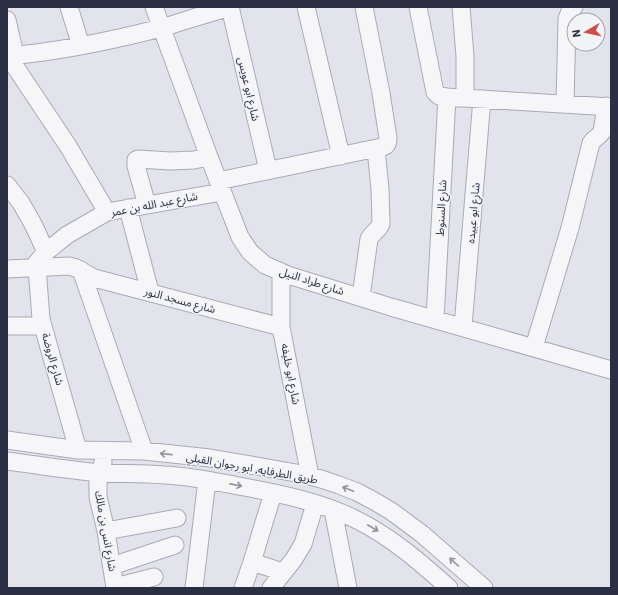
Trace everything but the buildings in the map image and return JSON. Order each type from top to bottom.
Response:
[{"type":"street","points":[[69,7],[81,46]]},
{"type":"street","name":"شارع طراد النيل","points":[[154,7],[240,237],[250,252],[265,265],[288,275],[611,370]]},
{"type":"street","points":[[306,7],[341,156]]},
{"type":"street","points":[[361,297],[369,238],[381,224],[380,189],[376,148],[385,146],[388,142],[381,93],[364,7]]},
{"type":"street","points":[[418,7],[436,92],[439,96],[608,106],[602,132],[591,143],[570,228],[534,347]]},
{"type":"street","points":[[461,7],[465,56],[465,98]]},
{"type":"street","points":[[565,104],[567,19],[569,13],[574,7]]},
{"type":"street","points":[[10,56],[81,46],[123,37],[226,8]]},
{"type":"street","name":"شارع ابو عويس","points":[[226,8],[268,170]]},
{"type":"street","points":[[7,20],[10,56],[68,146],[107,212]]},
{"type":"street","name":"شارع السنوط","points":[[435,319],[447,97]]},
{"type":"street","name":"شارع ابو عبيده","points":[[464,327],[482,99]]},
{"type":"street","name":"شارع عبد الله بن عمر","points":[[35,267],[46,252],[67,235],[107,212],[147,205],[220,186],[268,170],[376,148]]},
{"type":"street","points":[[147,205],[136,166],[136,160],[142,158],[187,160],[209,157]]},
{"type":"street","points":[[7,185],[22,203],[46,252]]},
{"type":"street","points":[[128,208],[150,292]]},
{"type":"street","name":"شارع مسجد النور","points":[[7,269],[69,266],[81,270],[94,278],[281,327]]},
{"type":"street","name":"شارع الروضة","points":[[35,267],[43,326],[78,450]]},
{"type":"street","points":[[81,270],[144,451]]},
{"type":"street","name":"شارع ابو خليفه","points":[[281,272],[281,327],[310,476]]},
{"type":"street","points":[[7,326],[43,326]]},
{"type":"street","name":"طريق الطرفايه, ابو رجوان القبلي","points":[[7,440],[78,450],[144,451],[210,458],[310,476],[357,492],[391,511],[422,534],[484,588]]},
{"type":"street","name":"شارع انس بن مالك","points":[[106,450],[98,484],[98,497],[106,531],[115,587]]},
{"type":"street","name":"طريق الطرفايه, ابو رجوان القبلي","points":[[7,461],[100,473],[164,475],[207,480],[273,493],[315,504],[354,518],[374,529],[394,542],[450,588]]},
{"type":"street","points":[[194,588],[207,480]]},
{"type":"street","points":[[243,588],[273,493]]},
{"type":"street","points":[[271,588],[294,559],[303,544],[315,504]]},
{"type":"street","points":[[333,510],[348,588]]},
{"type":"street","points":[[106,531],[177,518]]},
{"type":"street","points":[[112,566],[175,546]]},
{"type":"street","points":[[252,562],[283,572]]},
{"type":"street","points":[[115,587],[154,577]]}]
